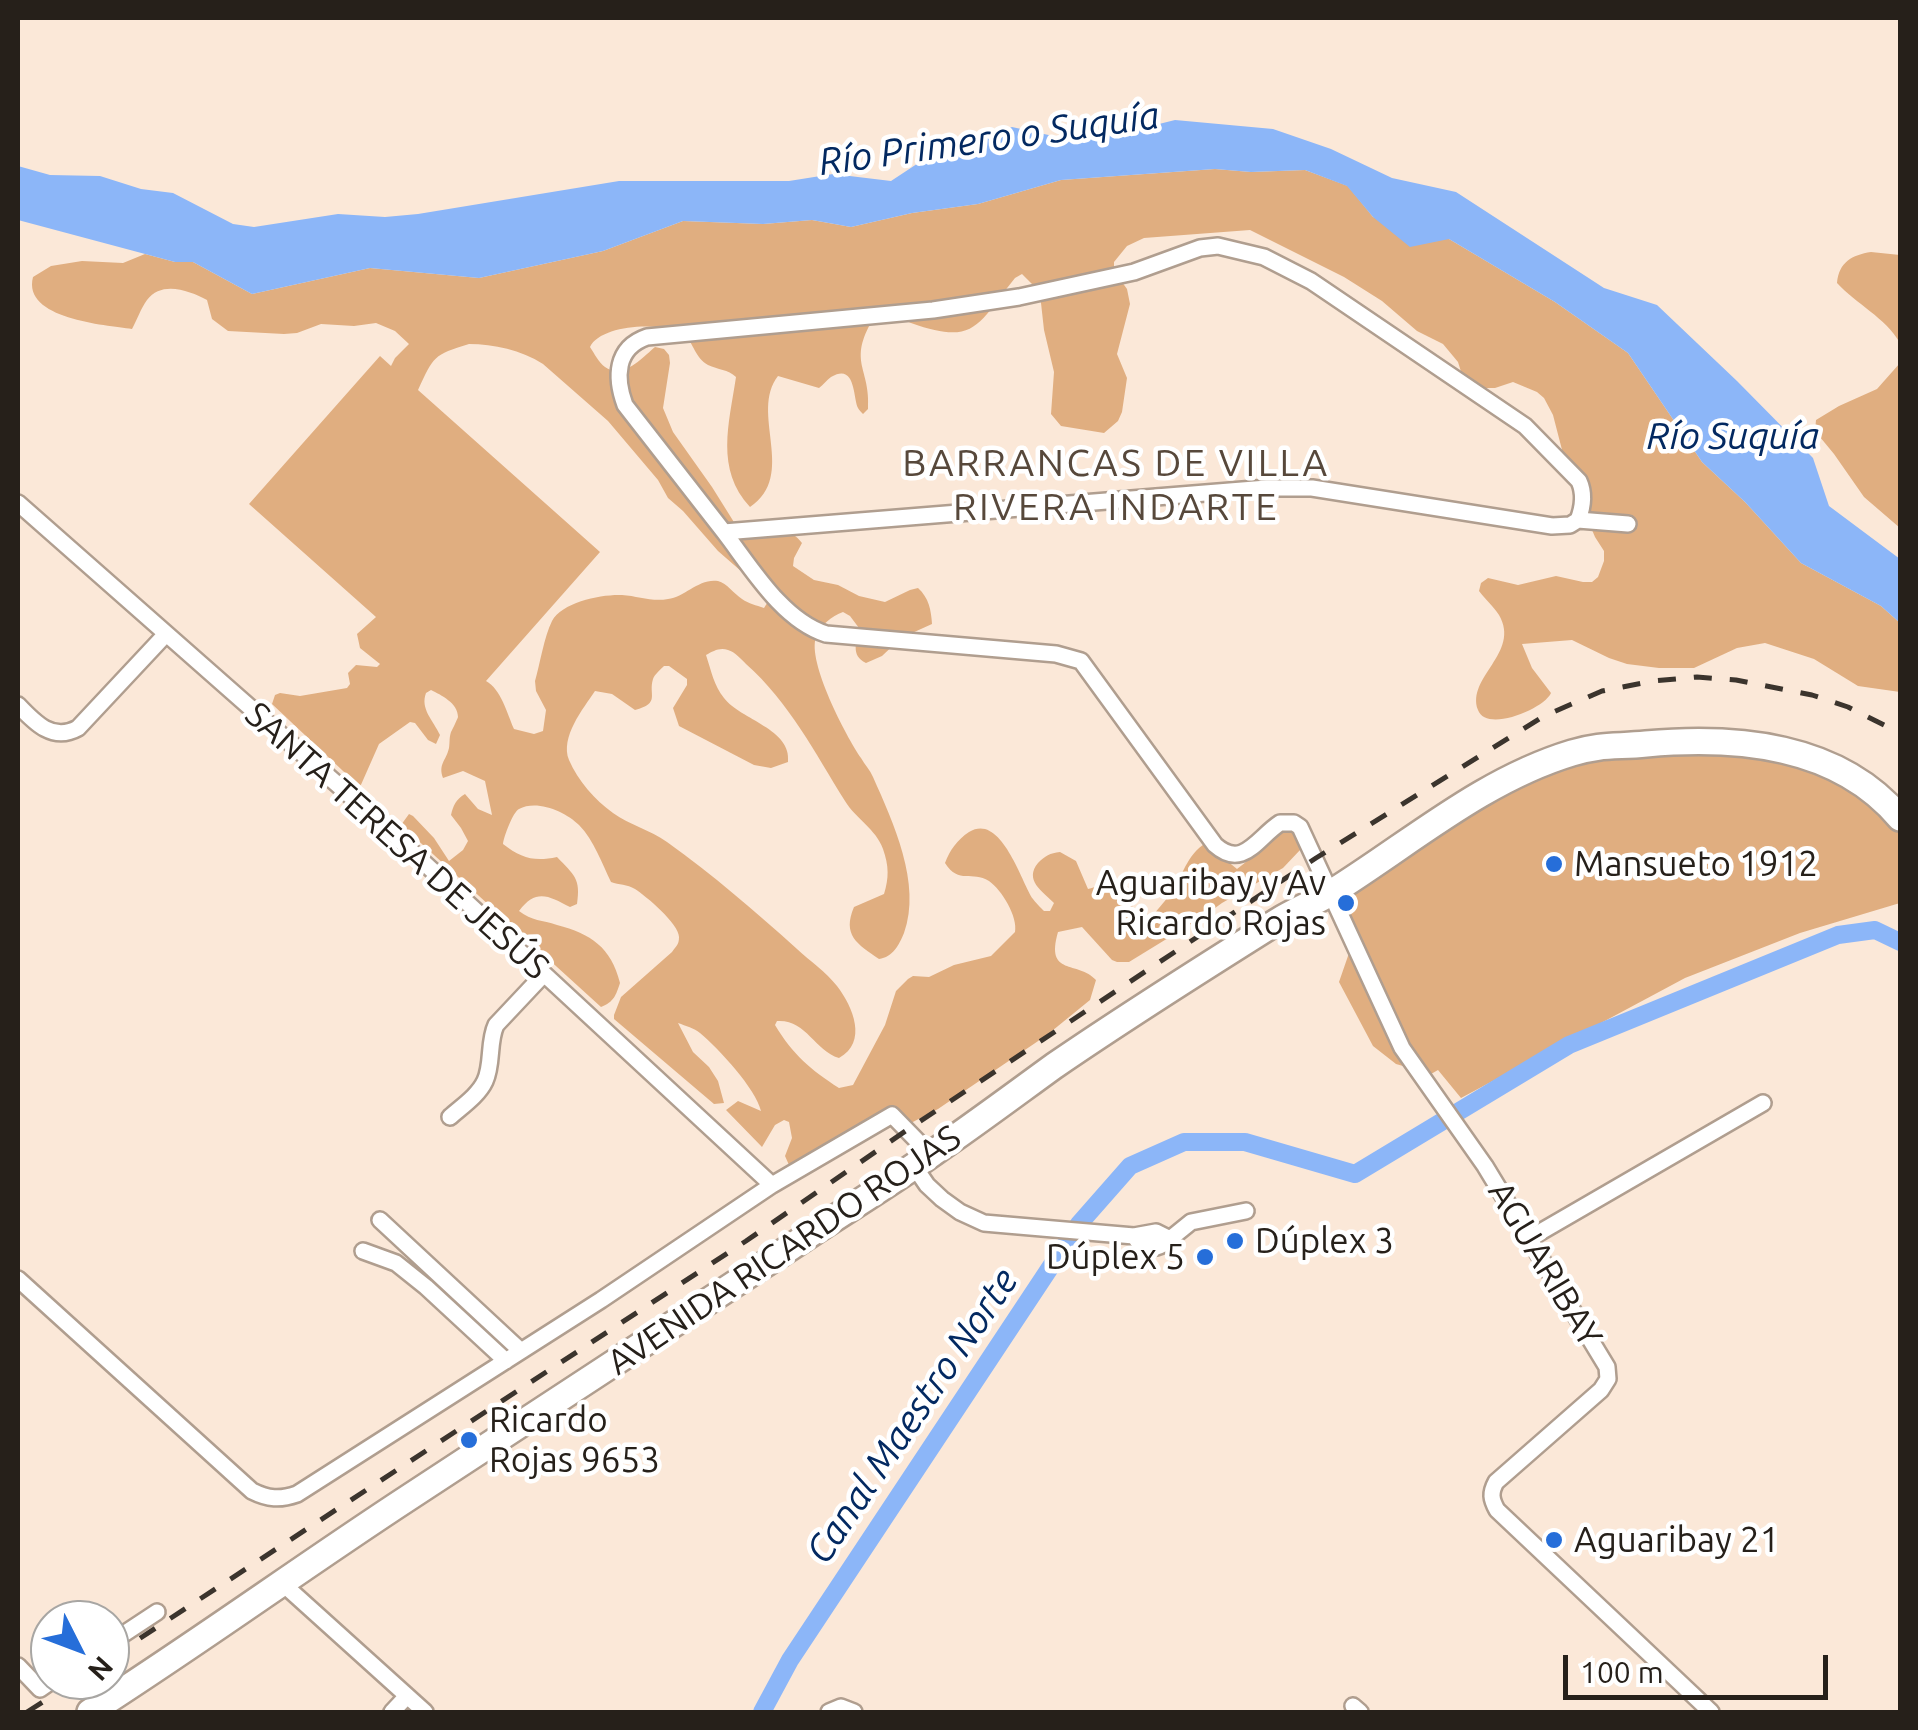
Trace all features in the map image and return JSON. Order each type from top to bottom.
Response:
[{"type":"main road","name":"AVENIDA RICARDO ROJAS","points":[[90,1712],[922,1161],[1073,1054],[1284,917],[1330,894],[1484,791],[1533,767],[1599,745],[1707,741],[1766,747],[1822,761],[1865,784],[1900,818]]},
{"type":"street","points":[[1218,246],[1264,257],[1312,281],[1525,426],[1579,481],[1583,491],[1581,512],[1570,526],[1312,488],[724,532],[625,405],[619,388],[620,363],[636,341],[933,310],[1019,297],[1134,272],[1200,248],[1218,246]]},
{"type":"street","name":"SANTA TERESA DE JESÚS","points":[[18,503],[380,822],[772,1185]]},
{"type":"street","points":[[1578,520],[1628,524]]},
{"type":"street","name":"AGUARIBAY","points":[[724,532],[784,607],[810,629],[826,634],[1056,654],[1081,661],[1215,845],[1228,855],[1241,854],[1280,822],[1294,823],[1305,834],[1402,1048],[1485,1166],[1607,1367],[1608,1379],[1601,1390],[1496,1482],[1492,1500],[1497,1510],[1711,1712]]},
{"type":"street","points":[[18,705],[48,731],[69,733],[166,634]]},
{"type":"street","points":[[450,1117],[486,1080],[496,1024],[544,974]]},
{"type":"street","points":[[1530,1238],[1763,1103]]},
{"type":"street","points":[[18,1279],[252,1491],[278,1499],[297,1494],[772,1185],[892,1115],[922,1161],[927,1185],[960,1212],[984,1224],[1134,1236],[1141,1246],[1151,1248],[1162,1246],[1191,1222],[1246,1210]]},
{"type":"street","points":[[380,1220],[521,1351]]},
{"type":"street","points":[[363,1251],[396,1264],[411,1275],[506,1361]]},
{"type":"street","points":[[282,1582],[424,1712]]},
{"type":"street","points":[[130,1630],[157,1612]]},
{"type":"street","points":[[392,1712],[407,1696]]},
{"type":"street","points":[[829,1712],[840,1707],[853,1711]]},
{"type":"shaded area","points":[[1215,169],[1305,170],[1348,186],[1373,217],[1449,239],[1555,302],[1628,353],[1702,462],[1801,563],[1881,606],[1900,623],[1900,692],[1858,686],[1814,659],[1765,643],[1737,648],[1694,668],[1659,668],[1627,664],[1572,640],[1522,644],[1532,668],[1551,693],[1538,706],[1515,716],[1483,717],[1476,698],[1499,653],[1504,629],[1499,615],[1479,591],[1481,583],[1488,578],[1518,585],[1556,576],[1592,582],[1604,561],[1604,551],[1568,473],[1553,415],[1537,392],[1513,382],[1477,388],[1463,378],[1458,362],[1443,344],[1417,331],[1382,301],[1344,277],[1250,230],[1144,238],[1127,246],[1114,262],[1114,271],[1127,289],[1130,304],[1117,354],[1127,378],[1122,412],[1104,433],[1061,426],[1051,414],[1054,372],[1041,303],[1035,287],[1022,274],[983,319],[962,331],[933,330],[892,316],[873,319],[862,346],[868,395],[868,409],[863,414],[845,374],[831,377],[819,388],[778,376],[770,391],[768,408],[771,478],[764,494],[750,507],[739,492],[728,462],[728,429],[736,377],[704,362],[687,338],[675,331],[634,327],[607,333],[590,347],[601,363],[612,370],[632,366],[655,347],[669,355],[663,408],[673,432],[737,527],[768,538],[782,533],[794,535],[802,543],[793,566],[814,580],[885,602],[918,588],[929,604],[932,624],[901,638],[882,656],[866,663],[856,652],[859,628],[843,612],[826,622],[816,637],[822,680],[854,748],[872,774],[903,854],[909,914],[895,950],[884,958],[879,959],[858,943],[850,925],[854,907],[884,894],[887,866],[880,842],[850,807],[775,695],[733,652],[719,649],[706,655],[718,688],[732,706],[782,741],[788,762],[771,768],[754,765],[679,726],[673,708],[687,679],[669,666],[654,677],[651,701],[635,710],[612,694],[595,691],[574,724],[568,742],[573,768],[600,802],[701,867],[837,986],[855,1024],[853,1043],[839,1058],[795,1025],[777,1021],[775,1025],[796,1053],[820,1075],[839,1088],[853,1085],[885,1025],[896,991],[908,979],[929,977],[954,965],[991,956],[1015,932],[1012,912],[994,885],[983,878],[955,874],[945,863],[954,846],[969,832],[980,828],[991,831],[1000,840],[1033,899],[1044,911],[1050,911],[1054,903],[1036,885],[1034,869],[1045,857],[1060,852],[1076,861],[1088,889],[1110,884],[1129,888],[1133,894],[1131,927],[1140,930],[1172,892],[1191,857],[1203,845],[1210,841],[1237,869],[1284,831],[1292,827],[1299,834],[1301,849],[1283,868],[1129,962],[1112,960],[1082,927],[1058,932],[1055,946],[1060,962],[1096,980],[1090,1000],[1047,1035],[938,1109],[907,1125],[888,1112],[789,1165],[785,1156],[792,1138],[789,1122],[784,1120],[775,1125],[762,1147],[726,1110],[738,1101],[761,1111],[758,1102],[736,1070],[700,1033],[678,1023],[693,1052],[718,1081],[724,1103],[714,1104],[614,1019],[621,997],[678,944],[678,931],[632,887],[611,882],[579,825],[551,808],[526,806],[514,815],[503,844],[528,858],[557,857],[575,877],[577,904],[570,907],[543,896],[531,899],[519,911],[580,933],[605,951],[620,983],[614,998],[601,1007],[401,825],[409,814],[413,816],[449,861],[468,841],[451,815],[459,798],[465,794],[478,809],[492,815],[485,781],[463,771],[443,778],[442,766],[458,717],[448,700],[431,690],[426,693],[426,709],[440,735],[436,744],[410,722],[379,744],[360,787],[272,704],[280,693],[300,696],[347,688],[348,673],[356,665],[377,667],[380,664],[360,648],[357,634],[376,617],[249,504],[380,356],[391,366],[409,344],[395,331],[376,323],[321,324],[284,334],[228,331],[212,319],[207,300],[176,289],[153,294],[132,329],[86,322],[52,311],[33,291],[33,277],[51,266],[82,261],[123,263],[145,254],[193,262],[252,294],[370,268],[479,278],[603,251],[683,221],[763,224],[812,220],[851,227],[978,204],[1061,180]],"holes":[[[469,344],[498,347],[535,359],[608,421],[658,480],[668,498],[718,551],[765,592],[769,600],[764,608],[742,599],[721,582],[711,581],[668,599],[614,595],[583,600],[564,609],[549,627],[535,681],[546,710],[543,731],[534,734],[514,729],[500,695],[486,681],[600,552],[418,390],[436,358]]]},
{"type":"shaded area","points":[[1871,252],[1900,255],[1900,343],[1837,283],[1840,270],[1848,261]]},
{"type":"shaded area","points":[[1900,363],[1900,528],[1864,497],[1815,431],[1816,420],[1877,389]]},
{"type":"shaded area","points":[[1757,751],[1824,772],[1876,804],[1900,829],[1900,903],[1800,933],[1685,978],[1461,1098],[1438,1070],[1431,1074],[1396,1064],[1373,1046],[1339,982],[1357,930],[1341,895],[1484,802],[1598,755]]},
{"type":"water","name":"Río Suquía","points":[[1175,120],[1273,129],[1331,149],[1392,178],[1456,192],[1604,288],[1657,305],[1813,458],[1829,506],[1900,559],[1900,623],[1881,606],[1801,563],[1702,462],[1628,353],[1555,302],[1449,239],[1410,247],[1373,217],[1347,186],[1305,170],[1215,169],[1061,180],[978,204],[851,227],[812,220],[763,224],[683,221],[603,251],[479,278],[370,268],[252,294],[193,262],[175,262],[18,220],[18,166],[50,175],[100,176],[141,189],[173,193],[233,224],[254,227],[338,214],[418,214],[619,181],[789,181],[833,174],[891,181],[932,154],[1012,127],[1076,141]]},
{"type":"waterway","name":"Canal Maestro Norte","points":[[762,1712],[790,1660],[1079,1224],[1130,1166],[1184,1142],[1245,1142],[1355,1174],[1569,1045],[1838,935],[1875,930],[1900,942]]},
{"type":"railway","points":[[130,1645],[746,1241],[1316,858],[1544,716],[1602,691],[1697,677],[1736,680],[1812,695],[1848,707],[1900,733]]},
{"type":"railway","points":[[27,1712],[46,1700]]},
{"type":"place","name":"Mansueto 1912","points":[[1554,864]]},
{"type":"place","name":"Aguaribay y Av Ricardo Rojas","points":[[1346,903]]},
{"type":"place","name":"Dúplex 3","points":[[1235,1241]]},
{"type":"place","name":"Dúplex 5","points":[[1205,1257]]},
{"type":"place","name":"Ricardo Rojas 9653","points":[[469,1440]]},
{"type":"place","name":"Aguaribay 21","points":[[1554,1540]]},
{"type":"district","name":"BARRANCAS DE VILLA RIVERA INDARTE","points":[[1116,485]]},
{"type":"water label","name":"Río Primero o Suquía","points":[[989,139]]}]
